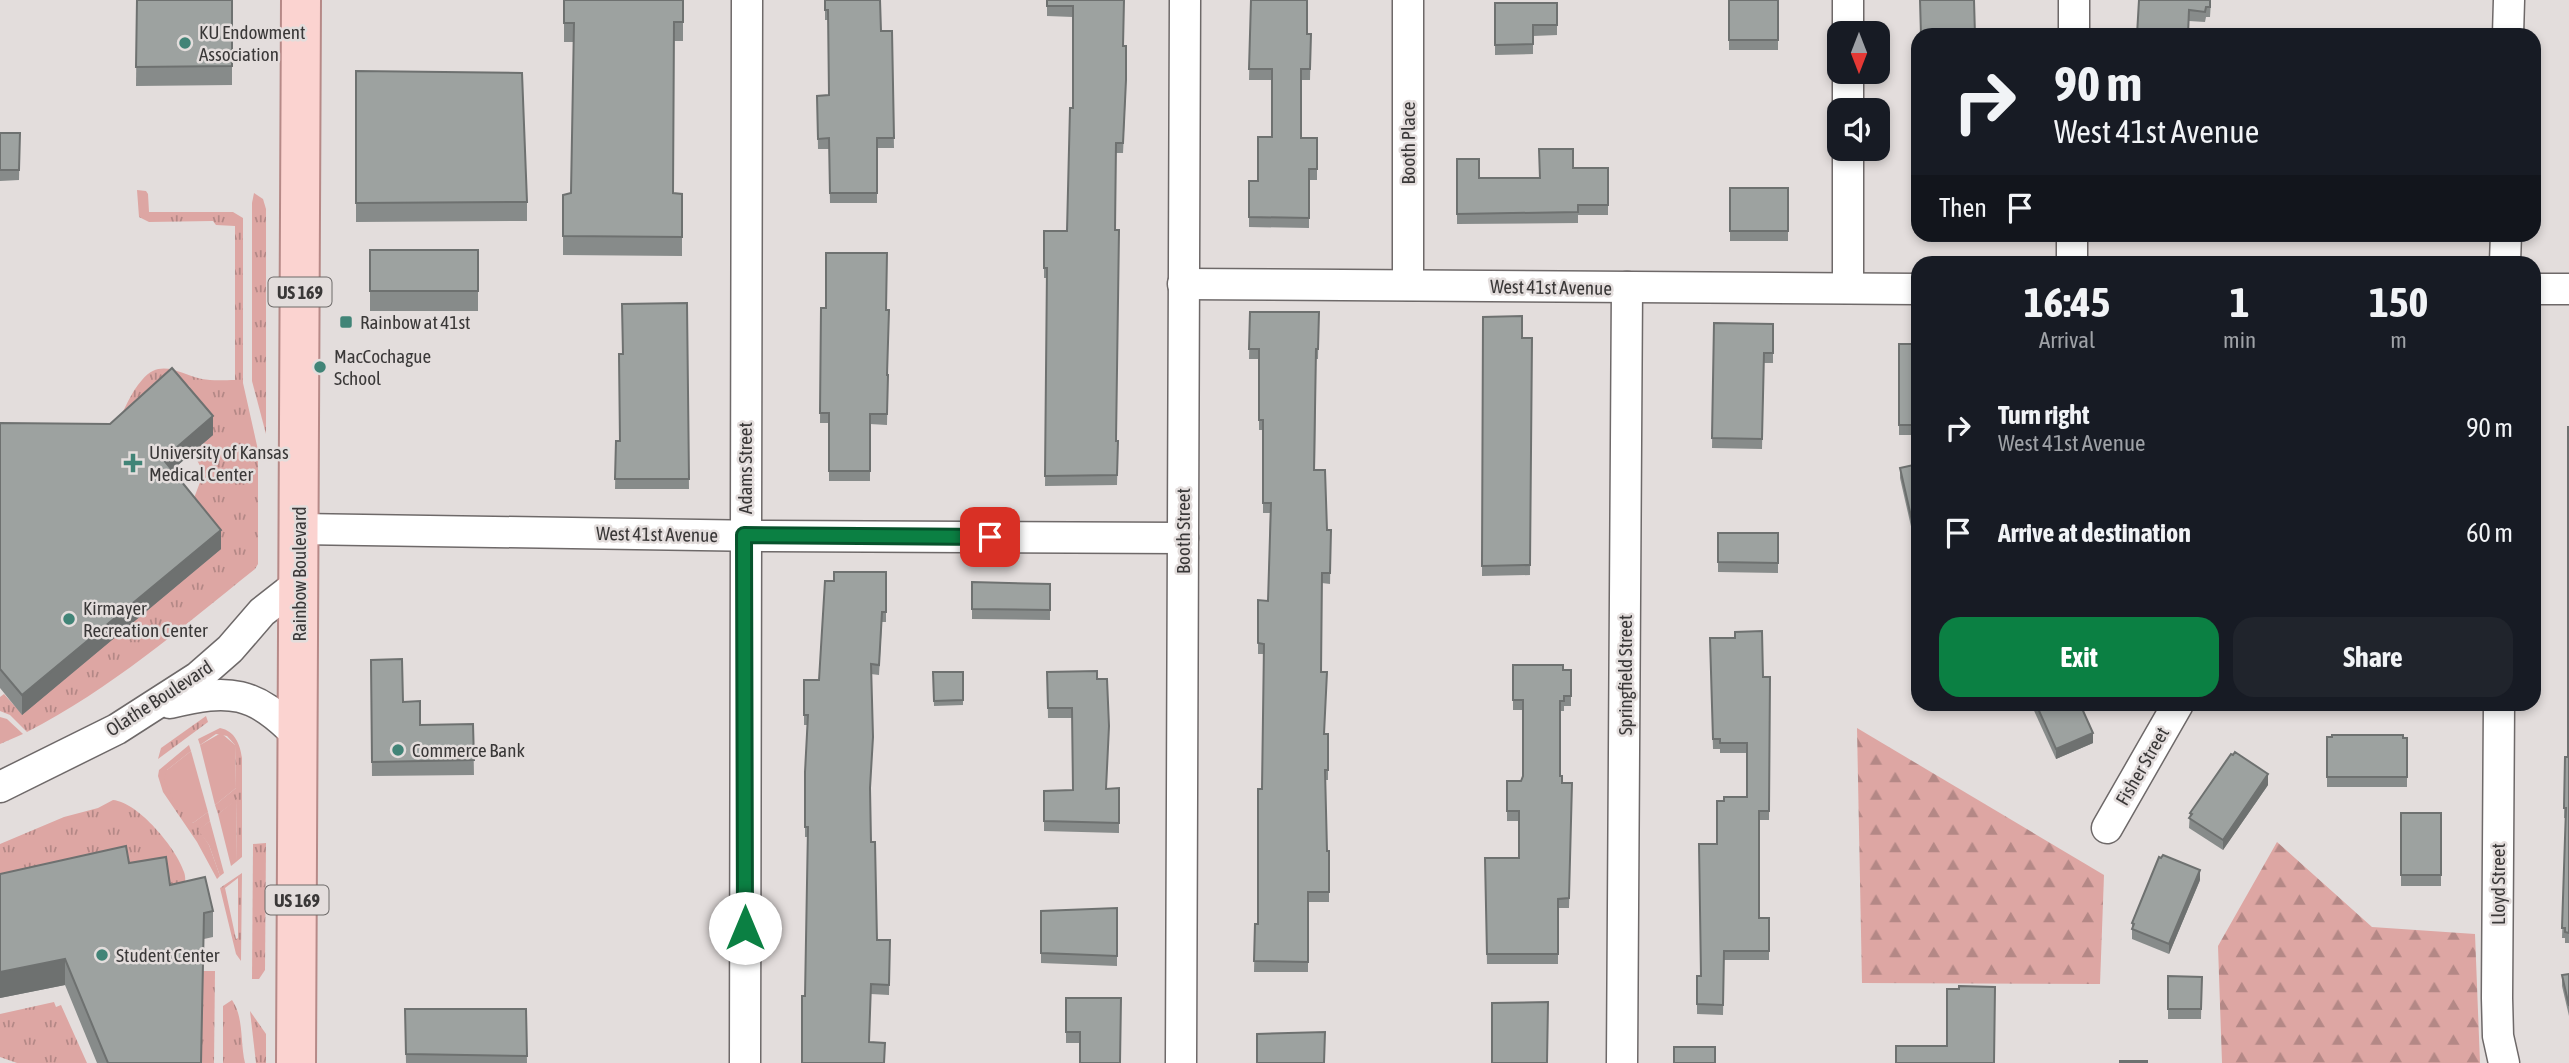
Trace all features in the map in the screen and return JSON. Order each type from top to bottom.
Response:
[{"type":"main road","name":"Rainbow Boulevard","points":[[296,1063],[301,0]]},
{"type":"street","name":"Adams Street","points":[[745,1063],[747,0]]},
{"type":"street","name":"Booth Street","points":[[1181,1063],[1185,0]]},
{"type":"street","name":"Booth Place","points":[[1408,0],[1408,285]]},
{"type":"street","points":[[1848,0],[1848,21]]},
{"type":"street","points":[[2074,0],[2074,28]]},
{"type":"street","points":[[2508,28],[2509,0]]},
{"type":"street","points":[[1848,161],[1848,287]]},
{"type":"street","name":"West 41st Avenue","points":[[1183,284],[1911,289]]},
{"type":"street","name":"Springfield Street","points":[[1622,1063],[1627,287]]},
{"type":"street","points":[[2541,289],[2569,289]]},
{"type":"street","name":"West 41st Avenue","points":[[299,529],[1183,538]]},
{"type":"street","name":"Olathe Boulevard","points":[[0,787],[117,729],[198,677],[230,649],[262,612],[299,583]]},
{"type":"street","points":[[153,707],[200,696],[228,693],[250,699],[278,716],[298,736]]},
{"type":"street","name":"Fisher Street","points":[[2107,828],[2174,711]]},
{"type":"street","name":"Lloyd Street","points":[[2499,711],[2497,998],[2498,1036],[2504,1063]]},
{"type":"green space","points":[[137,190],[146,191],[148,194],[149,212],[233,212],[243,218],[243,383],[258,450],[258,564],[117,677],[27,732],[10,715],[0,711],[0,697],[4,694],[22,714],[194,498],[202,477],[201,468],[193,452],[190,387],[177,376],[159,379],[152,391],[117,423],[131,395],[149,373],[156,370],[171,369],[206,380],[235,380],[235,226],[216,225],[213,221],[149,222],[139,217]]},
{"type":"green space","points":[[254,193],[263,199],[266,209],[266,434],[252,381]]},
{"type":"green space","points":[[206,716],[208,722],[158,759],[161,748]]},
{"type":"green space","points":[[0,717],[7,719],[23,734],[0,744]]},
{"type":"green space","points":[[220,728],[236,739],[242,758],[242,857],[236,862],[237,800],[218,814],[215,805],[236,788],[235,745],[227,736],[216,734],[200,745],[198,739]]},
{"type":"green space","points":[[1857,728],[2104,875],[2100,984],[1862,983]]},
{"type":"green space","points":[[221,733],[235,745],[236,788],[215,805],[200,745]]},
{"type":"green space","points":[[189,745],[191,751],[167,770],[193,823],[208,812],[210,821],[199,830],[209,845],[220,876],[217,879],[197,842],[163,792],[158,776],[159,770]]},
{"type":"green space","points":[[191,751],[208,812],[193,823],[173,799],[164,778],[167,770]]},
{"type":"green space","points":[[237,799],[236,862],[231,866],[218,814]]},
{"type":"green space","points":[[113,800],[134,809],[165,840],[180,862],[185,888],[0,884],[0,844]]},
{"type":"green space","points":[[210,821],[224,873],[220,876],[209,845],[198,830]]},
{"type":"green space","points":[[2277,842],[2372,927],[2475,934],[2480,1063],[2222,1063],[2218,946]]},
{"type":"green space","points":[[266,843],[265,970],[259,979],[252,979],[253,844]]},
{"type":"green space","points":[[242,873],[241,961],[236,954],[220,888]],"holes":[[[238,878],[236,939],[225,888]]]},
{"type":"green space","points":[[203,971],[215,971],[214,1063],[201,1063]]},
{"type":"green space","points":[[232,1000],[240,1022],[245,1063],[223,1063],[223,1006]]},
{"type":"green space","points":[[54,1002],[56,1007],[61,1005],[87,1063],[17,1063],[0,1057],[0,1014]]},
{"type":"green space","points":[[250,1011],[266,1034],[266,1063],[256,1063]]},
{"type":"building","name":"KU Endowment Association","points":[[137,0],[232,0],[232,66],[136,67]]},
{"type":"building","points":[[564,0],[683,0],[683,22],[674,22],[673,193],[682,194],[682,237],[563,236],[563,195],[571,193],[574,23],[564,23]]},
{"type":"building","points":[[825,0],[880,0],[881,31],[892,31],[894,138],[877,138],[877,193],[830,193],[829,138],[818,139],[817,96],[829,95],[828,10],[825,10]]},
{"type":"building","points":[[1047,0],[1124,0],[1123,46],[1126,46],[1126,80],[1123,143],[1116,143],[1115,230],[1119,230],[1117,475],[1045,476],[1047,268],[1044,268],[1044,231],[1067,231],[1070,108],[1073,108],[1073,6],[1047,6]]},
{"type":"building","points":[[1251,0],[1307,0],[1307,34],[1311,34],[1310,69],[1301,69],[1301,138],[1317,138],[1317,169],[1309,169],[1309,218],[1249,217],[1249,181],[1258,181],[1258,137],[1272,137],[1272,69],[1249,69]]},
{"type":"building","points":[[1729,0],[1778,0],[1778,40],[1729,40]]},
{"type":"building","points":[[1920,0],[1974,0],[1975,28],[1921,28]]},
{"type":"building","points":[[2139,0],[2210,0],[2210,7],[2206,7],[2205,12],[2189,10],[2188,28],[2137,28]]},
{"type":"building","points":[[1495,3],[1557,3],[1557,25],[1533,25],[1533,44],[1495,45]]},
{"type":"building","points":[[356,71],[522,73],[527,202],[356,203]]},
{"type":"building","points":[[0,133],[20,133],[19,170],[0,170]]},
{"type":"building","points":[[1539,149],[1573,149],[1573,168],[1608,168],[1608,205],[1578,205],[1578,212],[1457,214],[1457,159],[1479,159],[1479,178],[1540,178]]},
{"type":"building","points":[[1730,188],[1788,188],[1788,231],[1730,231]]},
{"type":"building","points":[[370,250],[478,250],[478,291],[370,291]]},
{"type":"building","points":[[826,253],[887,253],[887,414],[870,414],[870,471],[829,471],[829,413],[820,413],[821,308],[826,308]]},
{"type":"building","points":[[687,303],[689,479],[615,479],[616,441],[620,441],[619,354],[623,354],[622,304]]},
{"type":"building","points":[[1250,312],[1319,312],[1314,470],[1325,470],[1327,530],[1331,530],[1330,573],[1322,573],[1321,672],[1327,672],[1324,734],[1328,734],[1328,770],[1325,770],[1329,892],[1308,892],[1308,962],[1254,961],[1255,924],[1258,924],[1258,789],[1262,789],[1264,644],[1258,643],[1258,600],[1268,601],[1271,503],[1263,503],[1263,420],[1259,420],[1259,349],[1249,349]]},
{"type":"building","points":[[1522,316],[1522,338],[1532,338],[1530,565],[1482,566],[1483,317]]},
{"type":"building","points":[[1714,323],[1773,324],[1773,353],[1764,353],[1762,439],[1712,438]]},
{"type":"building","points":[[1899,344],[1911,344],[1911,425],[1899,425]]},
{"type":"building","name":"Kirmayer Recreation Center","points":[[172,368],[213,416],[163,459],[221,530],[22,695],[0,669],[0,423],[110,424]]},
{"type":"building","points":[[2568,427],[2569,933],[2562,928],[2565,757],[2568,757]]},
{"type":"building","points":[[1911,466],[1911,516],[1900,468]]},
{"type":"building","points":[[1718,533],[1778,533],[1778,563],[1718,562]]},
{"type":"building","points":[[834,572],[886,572],[886,612],[882,612],[879,665],[871,664],[873,737],[870,788],[871,842],[875,842],[877,940],[890,940],[889,985],[871,984],[869,1042],[885,1043],[884,1063],[802,1063],[808,827],[805,827],[805,772],[808,715],[804,715],[804,680],[819,680],[825,581],[834,581]]},
{"type":"building","points":[[972,582],[1050,584],[1050,610],[972,609]]},
{"type":"building","points":[[1762,631],[1763,677],[1770,677],[1769,811],[1759,811],[1759,918],[1769,918],[1769,951],[1724,951],[1723,1005],[1697,1004],[1697,976],[1701,976],[1699,844],[1717,844],[1717,801],[1724,801],[1724,797],[1747,797],[1747,743],[1720,743],[1720,739],[1713,739],[1710,638],[1735,638],[1735,632]]},
{"type":"building","points":[[402,659],[403,702],[420,701],[420,725],[473,724],[474,760],[372,762],[371,660]]},
{"type":"building","points":[[1513,665],[1563,665],[1563,670],[1571,670],[1571,696],[1564,696],[1564,701],[1560,701],[1560,776],[1562,783],[1572,783],[1569,898],[1558,899],[1558,954],[1487,954],[1485,858],[1519,858],[1519,811],[1507,811],[1507,781],[1521,781],[1523,776],[1523,700],[1513,700]]},
{"type":"building","points":[[1097,671],[1097,679],[1107,679],[1109,726],[1106,789],[1119,788],[1119,823],[1044,821],[1044,791],[1073,790],[1072,708],[1048,708],[1047,672]]},
{"type":"building","points":[[933,672],[963,672],[963,700],[934,701]]},
{"type":"building","points":[[2039,711],[2083,711],[2093,733],[2056,749]]},
{"type":"building","points":[[2403,735],[2403,738],[2407,738],[2407,777],[2327,777],[2327,737]]},
{"type":"building","points":[[2235,752],[2268,774],[2223,840],[2189,818],[2231,754]]},
{"type":"building","points":[[2401,813],[2441,813],[2441,875],[2401,875]]},
{"type":"building","name":"Student Center","points":[[126,846],[129,863],[166,857],[170,885],[205,877],[213,911],[204,913],[201,1063],[108,1063],[65,959],[0,972],[0,874]]},
{"type":"building","points":[[2163,855],[2200,870],[2169,944],[2132,929],[2132,923],[2159,857]]},
{"type":"building","points":[[1117,908],[1117,956],[1041,953],[1041,911]]},
{"type":"building","points":[[2569,974],[2569,1006],[2562,975]]},
{"type":"building","points":[[2168,976],[2202,977],[2201,1009],[2168,1009]]},
{"type":"building","points":[[1959,986],[1995,987],[1994,1063],[1896,1063],[1896,1046],[1947,1046],[1947,989],[1959,989]]},
{"type":"building","points":[[1066,998],[1121,998],[1120,1063],[1080,1063],[1080,1032],[1066,1032]]},
{"type":"building","points":[[1548,1002],[1547,1063],[1492,1063],[1492,1003]]},
{"type":"building","points":[[405,1009],[526,1009],[527,1056],[406,1054]]},
{"type":"building","points":[[1325,1032],[1324,1063],[1257,1063],[1257,1034]]},
{"type":"building","points":[[1674,1047],[1715,1047],[1715,1063],[1674,1063]]},
{"type":"building","points":[[2147,1061],[2147,1063],[2120,1063]]},
{"type":"place","name":"KU Endowment Association","points":[[185,43]]},
{"type":"place","name":"Rainbow at 41st","points":[[346,322]]},
{"type":"place","name":"MacCochague School","points":[[320,367]]},
{"type":"place","name":"University of Kansas Medical Center","points":[[133,463]]},
{"type":"place","name":"Kirmayer Recreation Center","points":[[69,619]]},
{"type":"place","name":"Commerce Bank","points":[[398,750]]},
{"type":"place","name":"Student Center","points":[[102,955]]},
{"type":"route","points":[[745,928],[744,535],[990,537]]}]
